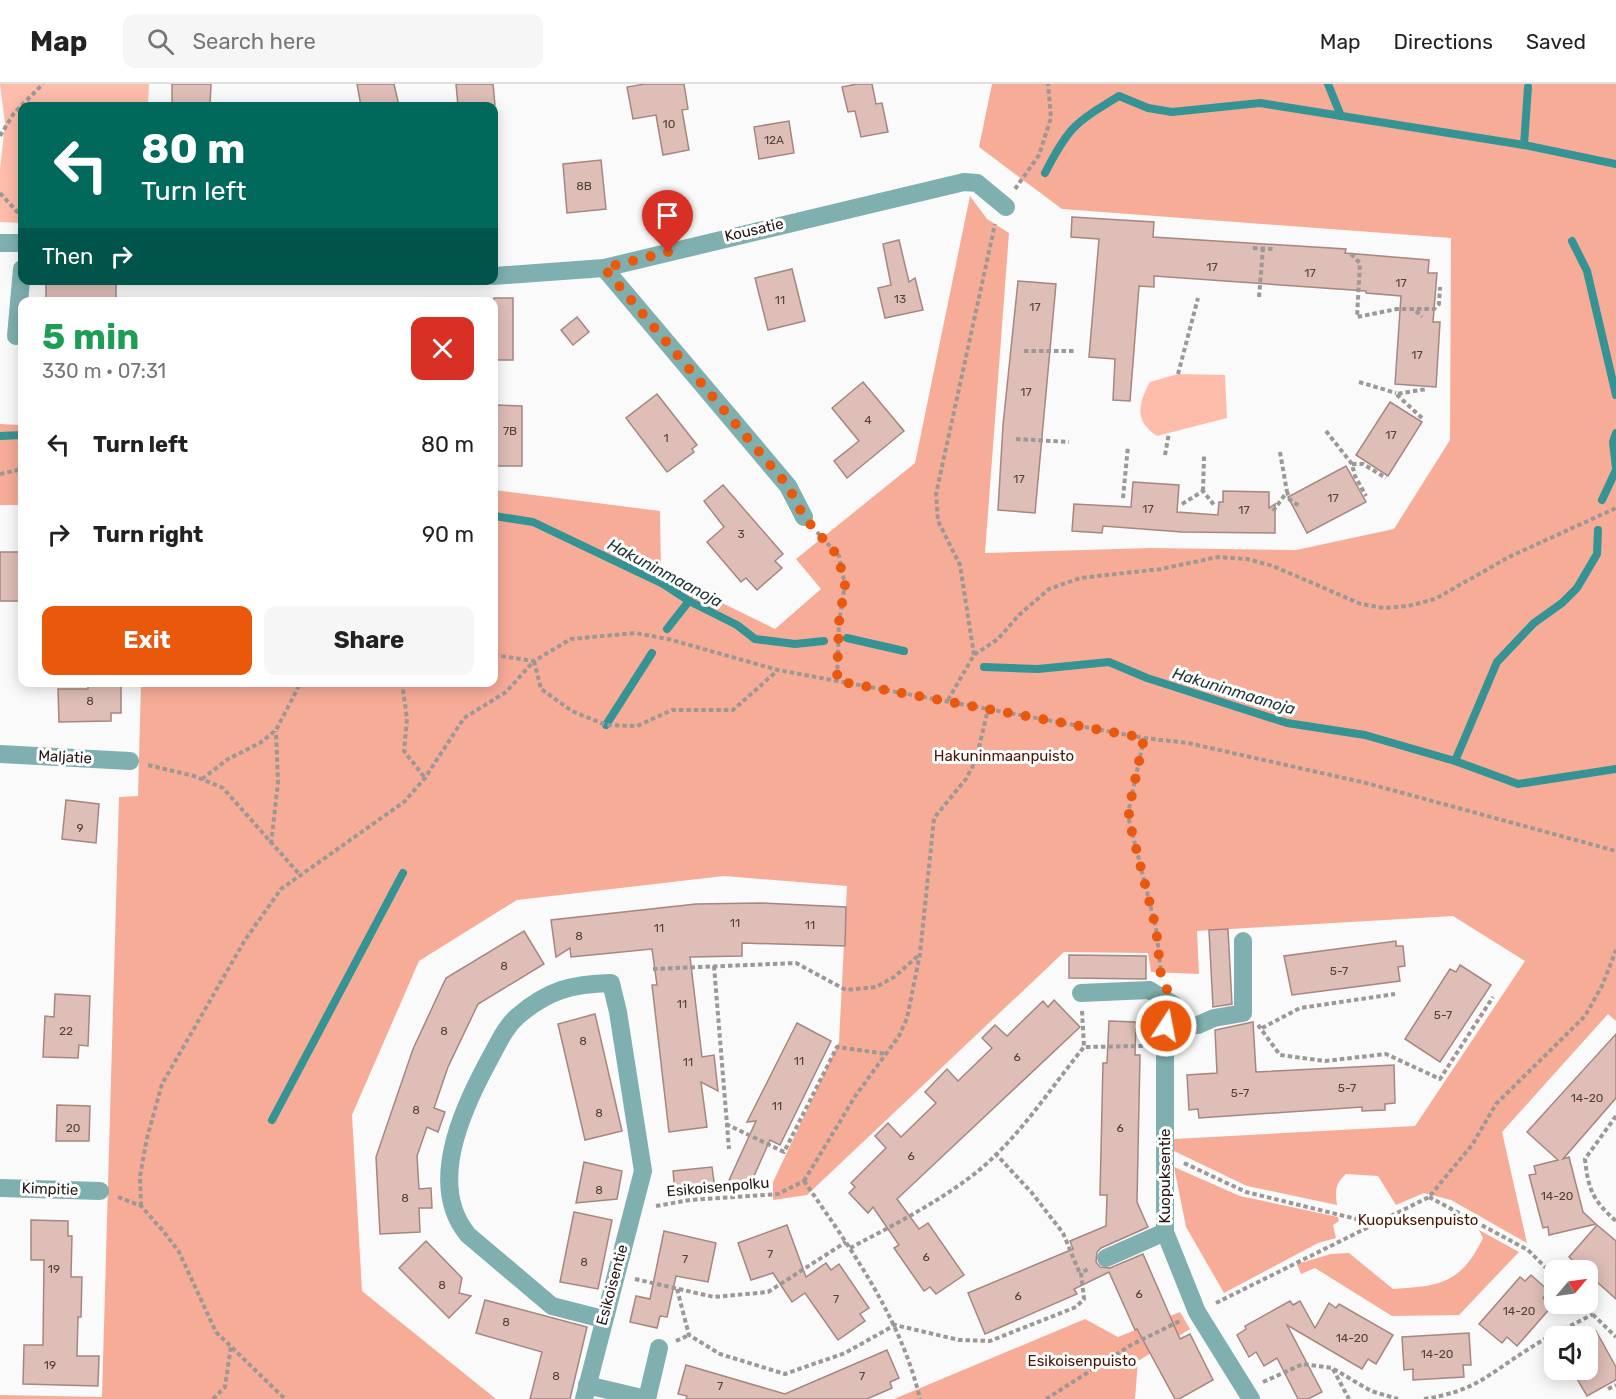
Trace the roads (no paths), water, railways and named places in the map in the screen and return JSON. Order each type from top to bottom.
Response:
[{"type":"street","name":"Kousatie","points":[[498,276],[604,268],[964,182],[978,183],[1006,207]]},
{"type":"street","points":[[0,243],[18,243]]},
{"type":"street","points":[[604,268],[788,486],[804,517]]},
{"type":"street","points":[[16,336],[18,314]]},
{"type":"street","name":"Maljatie","points":[[0,754],[130,761]]},
{"type":"street","points":[[1166,1026],[1198,1025],[1214,1018],[1243,1013],[1244,941]]},
{"type":"street","name":"Esikoisentie","points":[[585,1392],[643,1171],[618,1012],[611,983],[579,984],[561,988],[518,1016],[506,1030],[470,1096],[456,1139],[451,1165],[450,1194],[460,1225],[468,1234],[552,1306],[603,1319]]},
{"type":"street","name":"Kuopuksentie","points":[[1081,993],[1149,990],[1174,1005],[1166,1026],[1165,1046],[1165,1232],[1197,1312],[1252,1393]]},
{"type":"street","name":"Kimpitie","points":[[0,1188],[100,1191]]},
{"type":"street","points":[[1106,1258],[1165,1232]]},
{"type":"street","points":[[585,1392],[647,1399],[659,1348]]},
{"type":"waterway","points":[[1328,84],[1341,116]]},
{"type":"waterway","points":[[1524,145],[1528,87]]},
{"type":"waterway","points":[[1045,173],[1060,145],[1074,127],[1119,96],[1148,108],[1172,112],[1260,103],[1524,145],[1616,164]]},
{"type":"waterway","points":[[1572,241],[1587,271],[1616,395]]},
{"type":"waterway","points":[[1616,433],[1613,442],[1616,468]]},
{"type":"waterway","name":"Hakuninmaanoja","points":[[0,436],[18,435]]},
{"type":"waterway","points":[[1602,500],[1616,470]]},
{"type":"waterway","name":"Hakuninmaanoja","points":[[498,517],[533,522],[663,584],[689,601],[737,625],[755,639],[795,644],[824,641]]},
{"type":"waterway","points":[[1455,761],[1497,662],[1534,623],[1562,603],[1577,588],[1597,554],[1598,530]]},
{"type":"waterway","points":[[667,629],[689,601]]},
{"type":"waterway","name":"Hakuninmaanoja","points":[[847,638],[904,651]]},
{"type":"waterway","points":[[606,725],[652,653]]},
{"type":"waterway","name":"Hakuninmaanoja","points":[[984,667],[1038,669],[1109,662],[1147,678],[1287,723],[1365,735],[1455,761],[1518,784],[1616,769]]},
{"type":"waterway","points":[[272,1120],[403,873]]},
{"type":"park label","name":"Hakuninmaanpuisto","points":[[1004,756]]},
{"type":"park label","name":"Kuopuksenpuisto","points":[[1418,1220]]},
{"type":"park label","name":"Esikoisenpuisto","points":[[1082,1361]]}]
